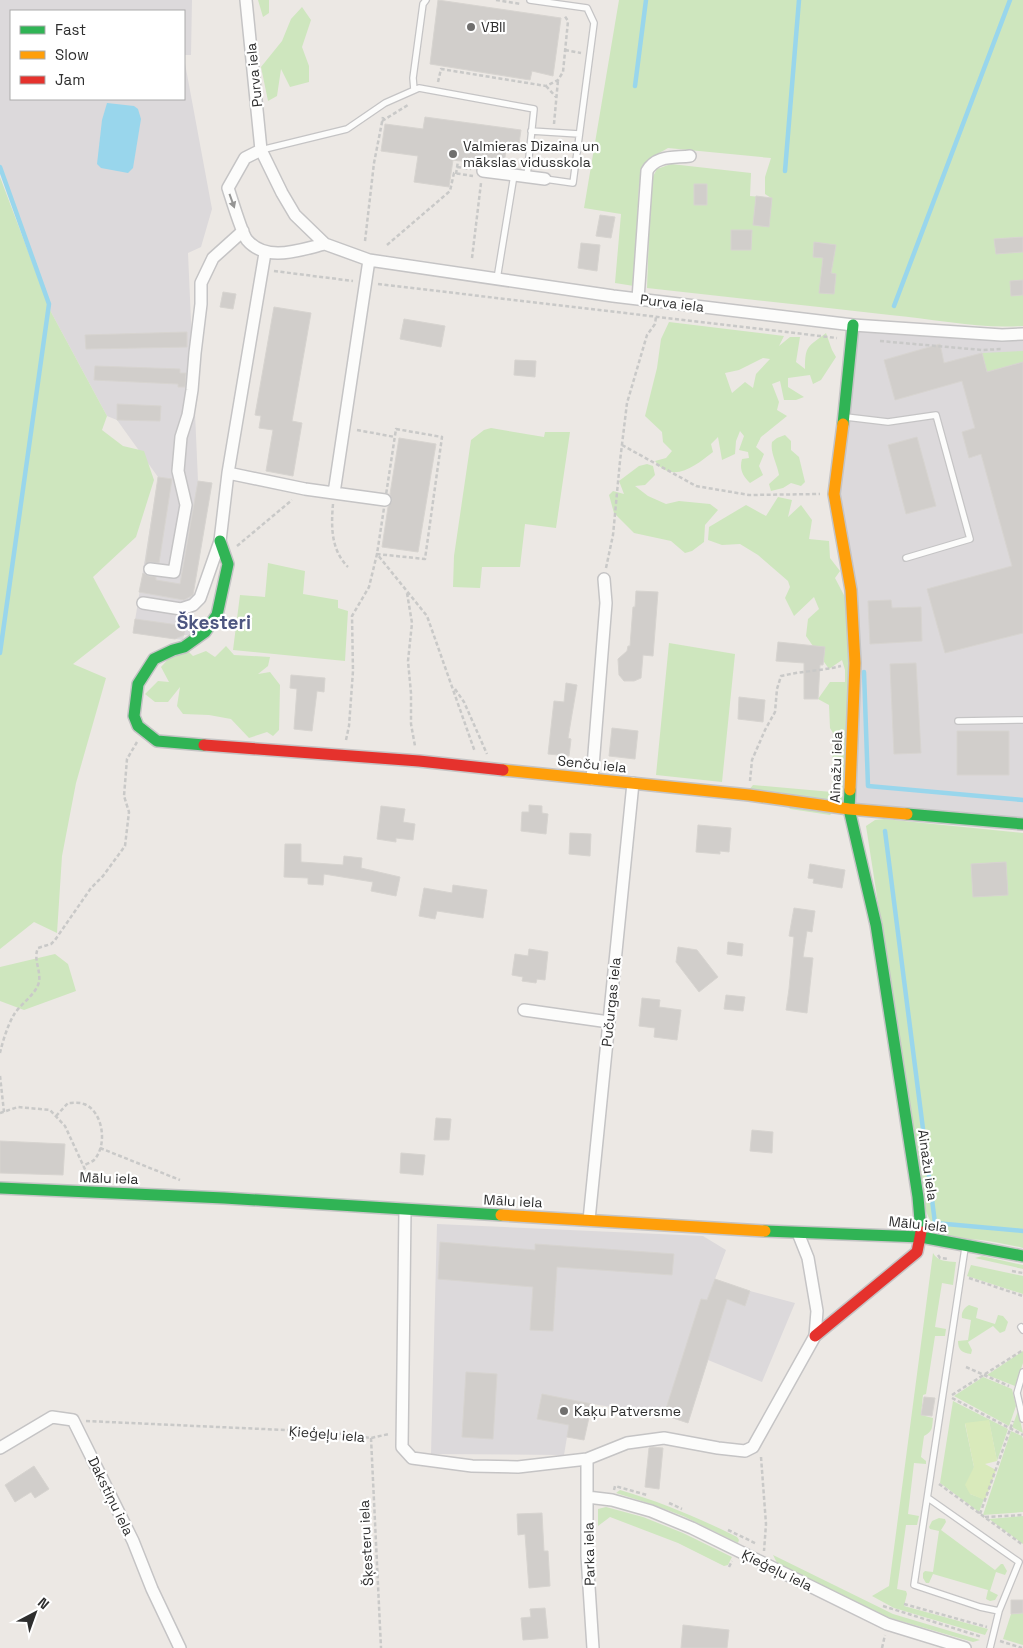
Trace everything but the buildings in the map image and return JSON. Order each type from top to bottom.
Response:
[{"type":"street","name":"Purva iela","points":[[246,0],[261,150],[295,215],[324,244],[369,260],[638,299],[853,325],[1002,336],[1023,334]]},
{"type":"street","points":[[261,150],[245,158],[228,188],[246,239],[266,253],[291,252],[324,244]]},
{"type":"street","points":[[638,299],[647,170],[650,164],[658,159],[690,156]]},
{"type":"street","points":[[482,175],[514,175],[545,179]]},
{"type":"street","points":[[150,568],[174,572],[178,553],[186,504],[178,471],[181,437],[188,415],[192,390],[194,353],[201,304],[201,284],[213,258],[243,231]]},
{"type":"street","points":[[143,603],[181,609],[193,605],[200,598],[220,541],[228,473],[266,253]]},
{"type":"street","points":[[334,493],[369,260]]},
{"type":"street","name":"Ainažu iela","points":[[853,325],[834,494],[851,590],[855,663],[849,809],[876,926],[918,1197],[921,1237]]},
{"type":"street","points":[[228,473],[304,489],[385,500]]},
{"type":"street","points":[[143,731],[138,726],[134,716],[138,684],[145,671],[154,659],[184,647],[205,632],[217,616],[228,564],[220,541]]},
{"type":"street","points":[[592,779],[606,603],[604,579]]},
{"type":"street","name":"Senču iela","points":[[143,731],[157,741],[419,761],[749,795],[849,809],[1023,824]]},
{"type":"street","name":"Pučurgas iela","points":[[589,1220],[633,783]]},
{"type":"street","points":[[524,1010],[609,1022]]},
{"type":"street","name":"Mālu iela","points":[[0,1188],[302,1202],[798,1233],[921,1237],[1023,1256]]},
{"type":"street","points":[[406,1210],[402,1447],[412,1458],[472,1466],[518,1467],[587,1459],[627,1443],[664,1438],[745,1451],[753,1447],[815,1336],[918,1252],[921,1237]]},
{"type":"street","points":[[798,1233],[808,1258],[816,1311],[815,1336]]},
{"type":"street","points":[[0,1448],[52,1417],[73,1420]]},
{"type":"street","name":"Dakstiņu iela","points":[[73,1420],[133,1542],[152,1589],[180,1648]]},
{"type":"street","name":"Parka iela","points":[[587,1459],[588,1556],[593,1648]]},
{"type":"street","name":"Ķieģeļu iela","points":[[587,1497],[612,1500],[650,1511],[692,1528],[887,1624],[965,1648]]},
{"type":"lane","points":[[414,90],[413,78],[423,4],[426,0]]},
{"type":"lane","points":[[530,0],[588,8],[594,24],[573,183],[545,179]]},
{"type":"lane","points":[[261,150],[348,130],[385,103],[419,88],[534,109],[527,176]]},
{"type":"lane","points":[[532,131],[580,134]]},
{"type":"lane","points":[[497,280],[514,175]]},
{"type":"lane","points":[[844,417],[888,422],[936,415],[970,539],[906,558]]},
{"type":"lane","points":[[958,721],[1023,720]]},
{"type":"lane","points":[[965,1246],[914,1585],[999,1611]]},
{"type":"lane","points":[[1023,1372],[1017,1393],[1023,1419]]},
{"type":"lane","points":[[928,1498],[1019,1562]]},
{"type":"lane","points":[[990,1648],[999,1611],[1023,1556]]},
{"type":"path","points":[[496,0],[524,4]]},
{"type":"path","points":[[553,132],[558,80],[563,72],[568,21],[558,11]]},
{"type":"path","points":[[565,50],[590,55]]},
{"type":"path","points":[[436,91],[441,69],[546,86],[558,80]]},
{"type":"path","points":[[546,86],[556,96]]},
{"type":"path","points":[[364,241],[374,163],[385,103]]},
{"type":"path","points":[[387,245],[450,191],[458,161]]},
{"type":"path","points":[[456,174],[482,175],[472,258]]},
{"type":"path","points":[[272,271],[352,281]]},
{"type":"path","points":[[373,283],[844,339]]},
{"type":"path","points":[[604,579],[613,535],[627,403],[648,335],[655,324],[656,317]]},
{"type":"path","points":[[876,341],[982,350],[1007,348]]},
{"type":"path","points":[[343,428],[395,437]]},
{"type":"path","points":[[342,756],[349,726],[353,671],[352,616],[369,587],[396,429],[442,437],[425,559],[376,554]]},
{"type":"path","points":[[622,445],[696,486],[749,495],[834,494]]},
{"type":"path","points":[[226,556],[304,489]]},
{"type":"path","points":[[334,493],[332,512],[333,544],[342,562],[348,567]]},
{"type":"path","points":[[376,554],[427,616],[480,768]]},
{"type":"path","points":[[406,592],[412,623],[408,661],[411,693],[410,724],[419,761]]},
{"type":"path","points":[[749,795],[752,760],[764,730],[775,712],[777,689],[781,676],[795,672],[826,670],[855,663]]},
{"type":"path","points":[[452,685],[464,702],[493,769]]},
{"type":"path","points":[[0,1053],[14,1014],[38,984],[39,972],[35,954],[38,948],[51,944],[55,940],[91,888],[103,876],[125,846],[129,812],[124,796],[127,759],[143,731]]},
{"type":"path","points":[[0,1076],[2,1112],[18,1107],[50,1110],[66,1126],[96,1193]]},
{"type":"path","points":[[56,1116],[68,1103],[83,1103],[96,1113],[103,1132],[100,1148],[94,1160],[83,1166]]},
{"type":"path","points":[[100,1148],[188,1184]]},
{"type":"path","points":[[961,1275],[1023,1296]]},
{"type":"path","points":[[950,1406],[952,1395],[1023,1350]]},
{"type":"path","points":[[966,1367],[1018,1390]]},
{"type":"path","points":[[944,1394],[1023,1435]]},
{"type":"path","points":[[980,1514],[1019,1403]]},
{"type":"path","name":"Ķieģeļu iela","points":[[73,1420],[329,1432],[371,1438],[403,1431]]},
{"type":"path","points":[[760,1562],[765,1548],[766,1524],[761,1470],[761,1433]]},
{"type":"path","name":"Šķesteru iela","points":[[371,1438],[381,1648]]},
{"type":"path","points":[[940,1476],[938,1484],[1023,1545]]},
{"type":"path","points":[[612,1500],[615,1486],[652,1497]]},
{"type":"path","points":[[667,1503],[683,1509]]},
{"type":"path","points":[[984,1517],[1023,1515]]},
{"type":"path","points":[[725,1528],[765,1548]]},
{"type":"path","points":[[876,1603],[890,1610],[981,1637]]},
{"type":"path","points":[[904,1604],[995,1629]]},
{"type":"path","points":[[1002,1642],[1022,1648]]},
{"type":"shaded area","points":[[0,0],[192,0],[191,55],[185,55],[185,10],[10,10],[10,100],[185,100],[185,63],[212,209],[201,247],[188,253],[198,481],[212,483],[192,601],[194,636],[184,635],[183,640],[133,633],[158,477],[117,420],[107,416],[51,312],[0,167]]},
{"type":"shaded area","points":[[853,325],[1023,334],[1023,825],[849,809],[855,663],[838,461]]},
{"type":"shaded area","points":[[437,1224],[703,1236],[726,1250],[715,1279],[795,1303],[762,1382],[708,1360],[688,1423],[664,1415],[592,1404],[584,1440],[567,1437],[564,1455],[431,1454]]},
{"type":"green space","points":[[258,0],[269,0],[269,13],[263,17]]},
{"type":"green space","points":[[619,0],[1023,0],[1023,326],[973,325],[647,288],[651,180],[657,169],[671,164],[751,173],[750,196],[771,198],[765,194],[765,177],[771,158],[668,148],[654,156],[644,168],[639,185],[634,286],[615,283],[621,214],[584,208]]},
{"type":"green space","points":[[302,7],[311,20],[302,47],[309,66],[309,82],[290,87],[281,69],[277,96],[268,101],[261,67],[282,41],[291,19]]},
{"type":"green space","points":[[0,177],[51,312],[107,416],[102,430],[123,446],[144,451],[154,480],[136,537],[93,577],[120,627],[73,664],[106,678],[76,783],[62,856],[57,933],[34,922],[0,949]]},
{"type":"green space","points":[[669,322],[784,336],[779,346],[790,337],[800,337],[796,362],[805,369],[806,355],[809,347],[826,333],[836,357],[821,380],[813,384],[810,375],[788,378],[788,387],[804,397],[796,400],[784,400],[780,381],[772,384],[779,402],[777,410],[787,416],[761,437],[756,447],[764,454],[759,466],[763,475],[750,483],[741,470],[742,459],[749,458],[748,452],[739,450],[744,436],[740,431],[736,441],[735,454],[722,460],[718,437],[711,444],[713,452],[692,467],[677,472],[669,472],[655,461],[666,458],[672,451],[663,442],[662,432],[645,416],[657,368],[661,339]],"holes":[[[763,358],[770,359],[756,374],[753,388],[745,382],[732,393],[725,373],[739,370]]]},
{"type":"green space","points":[[1023,351],[1023,362],[987,372],[982,353]]},
{"type":"green space","points":[[491,428],[544,437],[545,432],[570,432],[556,528],[525,524],[520,567],[482,567],[480,588],[453,587],[454,556],[471,440],[484,430]]},
{"type":"green space","points":[[785,435],[791,441],[791,450],[799,457],[805,482],[801,486],[791,483],[783,488],[771,491],[769,484],[779,475],[773,454],[772,442]]},
{"type":"green space","points":[[647,464],[653,466],[655,475],[645,485],[635,486],[648,496],[666,504],[679,501],[710,504],[718,510],[705,525],[704,542],[692,551],[685,553],[671,541],[634,533],[614,513],[609,495],[613,491],[624,494],[619,481],[639,466]]},
{"type":"green space","points":[[778,497],[792,500],[788,517],[801,505],[812,520],[809,539],[829,541],[830,558],[840,571],[835,578],[846,599],[853,790],[830,815],[790,809],[779,792],[748,791],[753,785],[832,792],[833,733],[830,728],[829,705],[818,699],[830,682],[845,682],[845,670],[842,660],[829,669],[806,636],[808,619],[819,609],[814,597],[794,616],[785,598],[790,587],[788,581],[758,555],[740,544],[722,545],[708,540],[709,527],[746,505],[766,516]]},
{"type":"green space","points":[[268,563],[305,571],[303,594],[338,600],[338,608],[348,611],[345,661],[233,650],[240,595],[265,597]]},
{"type":"green space","points":[[669,643],[735,654],[722,782],[656,775]]},
{"type":"green space","points":[[226,646],[234,655],[270,657],[268,666],[258,674],[270,672],[280,685],[279,730],[273,736],[267,732],[249,738],[231,719],[209,715],[183,714],[177,706],[180,687],[168,702],[155,702],[145,694],[158,681],[169,682],[161,667],[171,656],[188,651],[193,656],[206,651],[215,657]]},
{"type":"green space","points":[[884,819],[1023,833],[1023,1248],[988,1241],[959,1238],[943,1233],[931,1221],[926,1211],[866,826],[875,820]]},
{"type":"green space","points":[[55,954],[68,964],[76,991],[24,1010],[0,1001],[0,967]]},
{"type":"green space","points":[[933,1253],[940,1260],[956,1262],[953,1285],[942,1283],[935,1327],[946,1329],[945,1336],[935,1336],[926,1394],[923,1395],[921,1415],[933,1418],[932,1427],[931,1431],[924,1436],[921,1457],[926,1461],[926,1464],[914,1463],[908,1514],[919,1516],[917,1525],[906,1525],[897,1589],[906,1591],[904,1606],[988,1629],[985,1635],[894,1608],[872,1596],[889,1586]]},
{"type":"green space","points":[[982,1256],[1023,1265],[1023,1269],[975,1258]]},
{"type":"green space","points":[[971,1265],[1023,1276],[1023,1294],[967,1276]]},
{"type":"green space","points":[[969,1305],[978,1308],[976,1318],[995,1324],[998,1315],[1003,1316],[1008,1322],[1005,1331],[1000,1333],[993,1326],[968,1342],[972,1350],[971,1354],[961,1350],[958,1341],[968,1340],[971,1320],[962,1318],[962,1316],[963,1310]]},
{"type":"green space","points":[[1023,1351],[1023,1363],[1015,1386],[987,1375]]},
{"type":"green space","points":[[983,1377],[1012,1389],[1016,1406],[1009,1426],[954,1396]]},
{"type":"green space","points":[[953,1401],[1008,1429],[997,1461],[989,1421],[965,1424],[974,1467],[970,1494],[984,1499],[979,1512],[940,1483]]},
{"type":"green space","points":[[1018,1411],[1023,1433],[1012,1427]]},
{"type":"green space","points":[[989,1420],[997,1461],[985,1464],[996,1470],[985,1500],[970,1494],[965,1485],[974,1467],[965,1423]]},
{"type":"green space","points":[[1011,1431],[1022,1436],[1023,1439],[1023,1512],[983,1515]]},
{"type":"green space","points":[[620,1490],[665,1505],[708,1523],[737,1537],[738,1543],[683,1516],[616,1493]]},
{"type":"green space","points":[[606,1507],[643,1517],[683,1533],[732,1557],[728,1565],[724,1566],[678,1543],[610,1517],[598,1526],[598,1509]]},
{"type":"green space","points":[[1023,1516],[1023,1544],[989,1519]]},
{"type":"green space","points":[[939,1518],[945,1519],[946,1522],[941,1530],[995,1570],[1003,1564],[1007,1571],[1005,1575],[996,1572],[990,1591],[998,1595],[995,1600],[990,1601],[986,1599],[988,1590],[933,1574],[929,1583],[926,1583],[923,1573],[925,1571],[933,1572],[939,1531],[929,1527],[932,1521]]},
{"type":"green space","points":[[773,1555],[893,1614],[980,1640],[973,1642],[887,1617],[777,1563]]},
{"type":"green space","points":[[1023,1613],[1023,1645],[1003,1639],[1011,1614]]},
{"type":"water","points":[[107,103],[134,106],[138,109],[141,119],[133,168],[128,173],[101,168],[97,164],[102,120]]},
{"type":"waterway","points":[[635,86],[646,0]]},
{"type":"waterway","points":[[785,171],[799,0]]},
{"type":"waterway","points":[[894,306],[1010,0]]},
{"type":"waterway","points":[[0,167],[49,304],[0,653]]},
{"type":"waterway","points":[[864,672],[868,786],[1023,800]]},
{"type":"waterway","points":[[885,831],[935,1223],[1023,1231]]},
{"type":"traffic: fast","points":[[843,424],[853,325]]},
{"type":"traffic: fast","points":[[204,745],[157,741],[138,726],[134,716],[138,684],[154,659],[184,647],[205,632],[217,615],[228,564],[220,541]]},
{"type":"traffic: fast","points":[[850,790],[849,809],[876,925],[918,1197],[921,1232]]},
{"type":"traffic: fast","points":[[907,814],[1023,824]]},
{"type":"traffic: fast","points":[[0,1188],[224,1198],[501,1215]]},
{"type":"traffic: fast","points":[[765,1231],[921,1237],[1023,1256]]},
{"type":"traffic: slow","points":[[843,424],[834,494],[851,590],[855,663],[850,790]]},
{"type":"traffic: slow","points":[[503,770],[749,795],[849,809],[907,814]]},
{"type":"traffic: slow","points":[[501,1215],[765,1231]]},
{"type":"traffic: jam","points":[[204,745],[419,761],[503,770]]},
{"type":"traffic: jam","points":[[815,1336],[917,1252],[921,1232]]},
{"type":"place","name":"VBII","points":[[471,27]]},
{"type":"place","name":"Valmieras Dizaina un mākslas vidusskola","points":[[453,154]]},
{"type":"place","name":"Kaķu Patversme","points":[[564,1411]]},
{"type":"district","name":"Šķesteri","points":[[214,622]]}]
